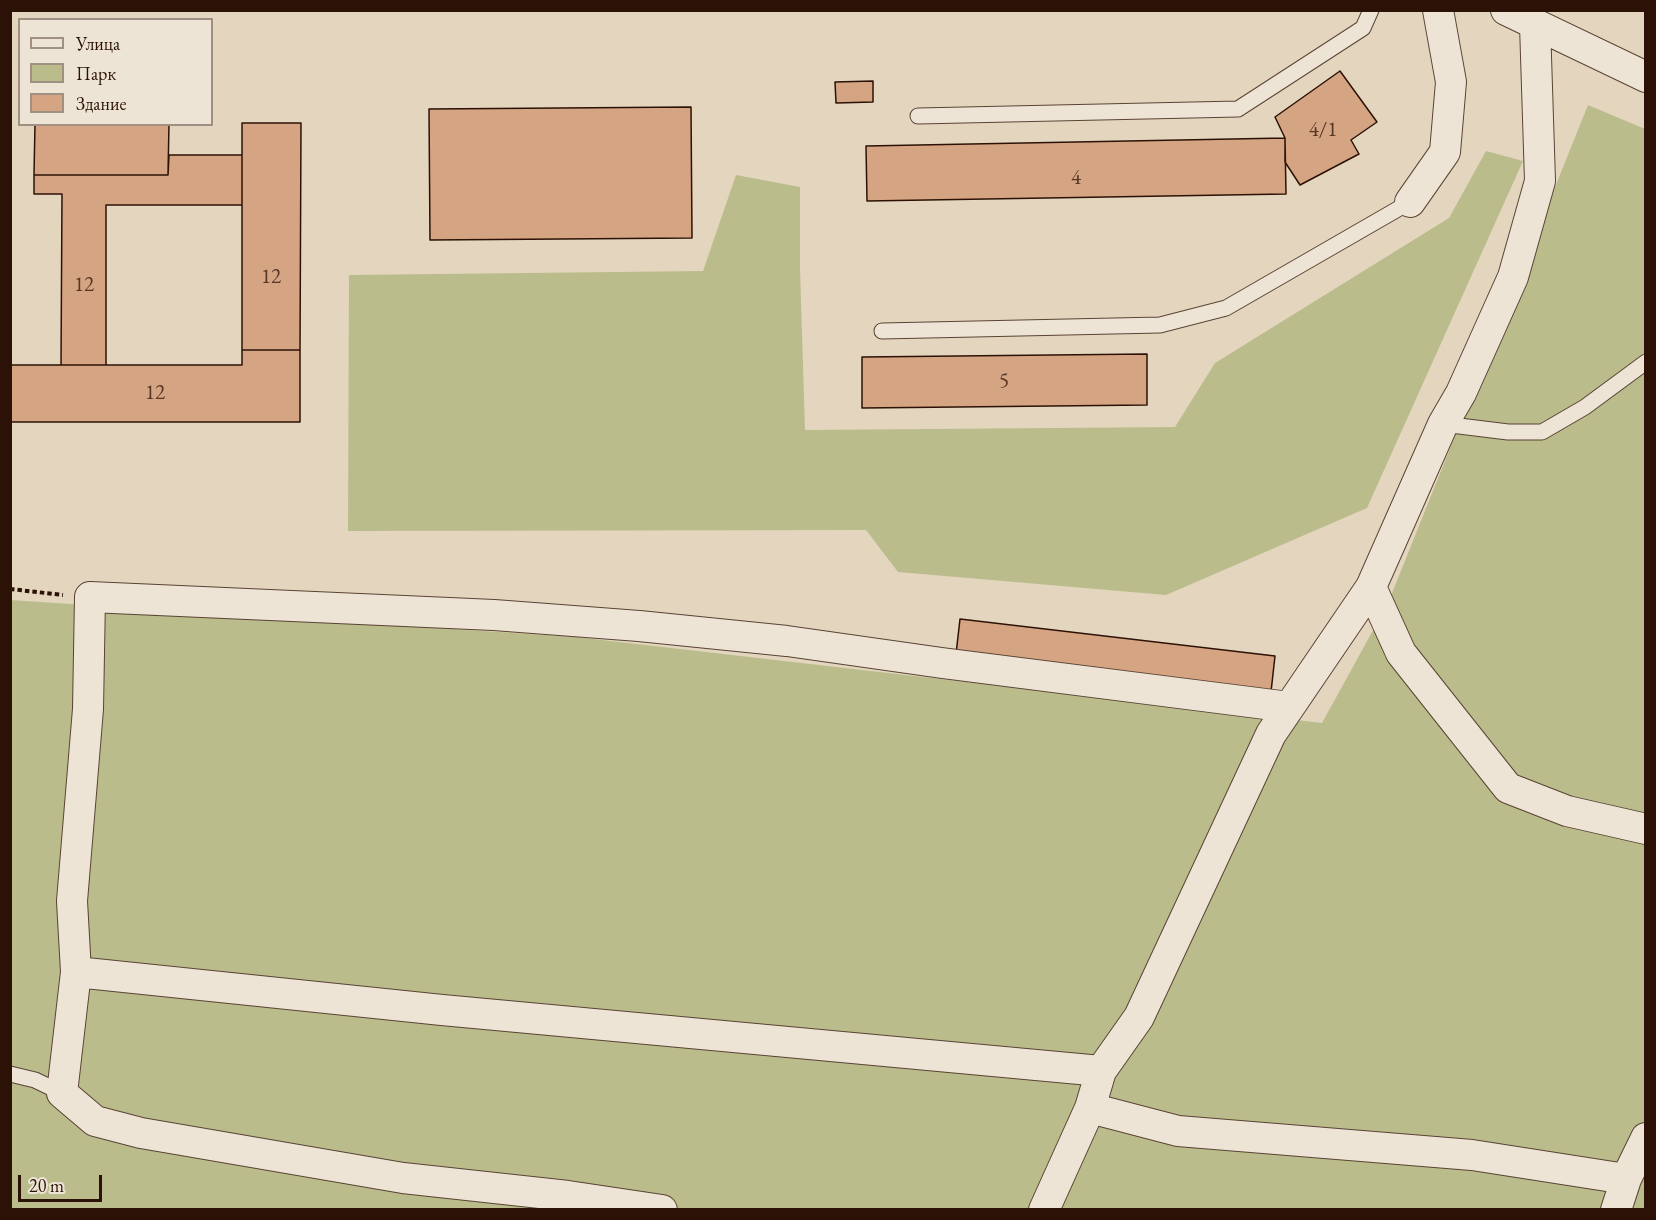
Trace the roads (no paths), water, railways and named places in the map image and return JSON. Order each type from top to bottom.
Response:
[{"type":"street","points":[[1410,202],[1445,152],[1451,82],[1438,10]]},
{"type":"street","points":[[1506,10],[1646,77]]},
{"type":"street","points":[[1044,1209],[1090,1108],[1101,1071],[1138,1017],[1271,734],[1371,586],[1443,424],[1461,393],[1513,277],[1539,181],[1535,25]]},
{"type":"street","points":[[1371,586],[1401,653],[1508,788],[1567,811],[1646,829]]},
{"type":"street","points":[[662,1209],[403,1178],[141,1133],[95,1121],[62,1093],[76,972],[72,901],[88,710],[90,597],[494,615],[639,626],[787,641],[1289,707]]},
{"type":"street","points":[[76,972],[454,1012],[1101,1071]]},
{"type":"street","points":[[1090,1108],[1178,1131],[1472,1155],[1626,1179]]},
{"type":"street","points":[[1616,1209],[1626,1179],[1646,1138]]},
{"type":"lane","points":[[918,116],[1238,109],[1363,28],[1371,10]]},
{"type":"lane","points":[[882,331],[1160,325],[1226,308],[1410,202]]},
{"type":"lane","points":[[1443,424],[1508,432],[1542,432],[1585,407],[1646,362]]},
{"type":"lane","points":[[10,1074],[35,1080],[62,1093]]}]
